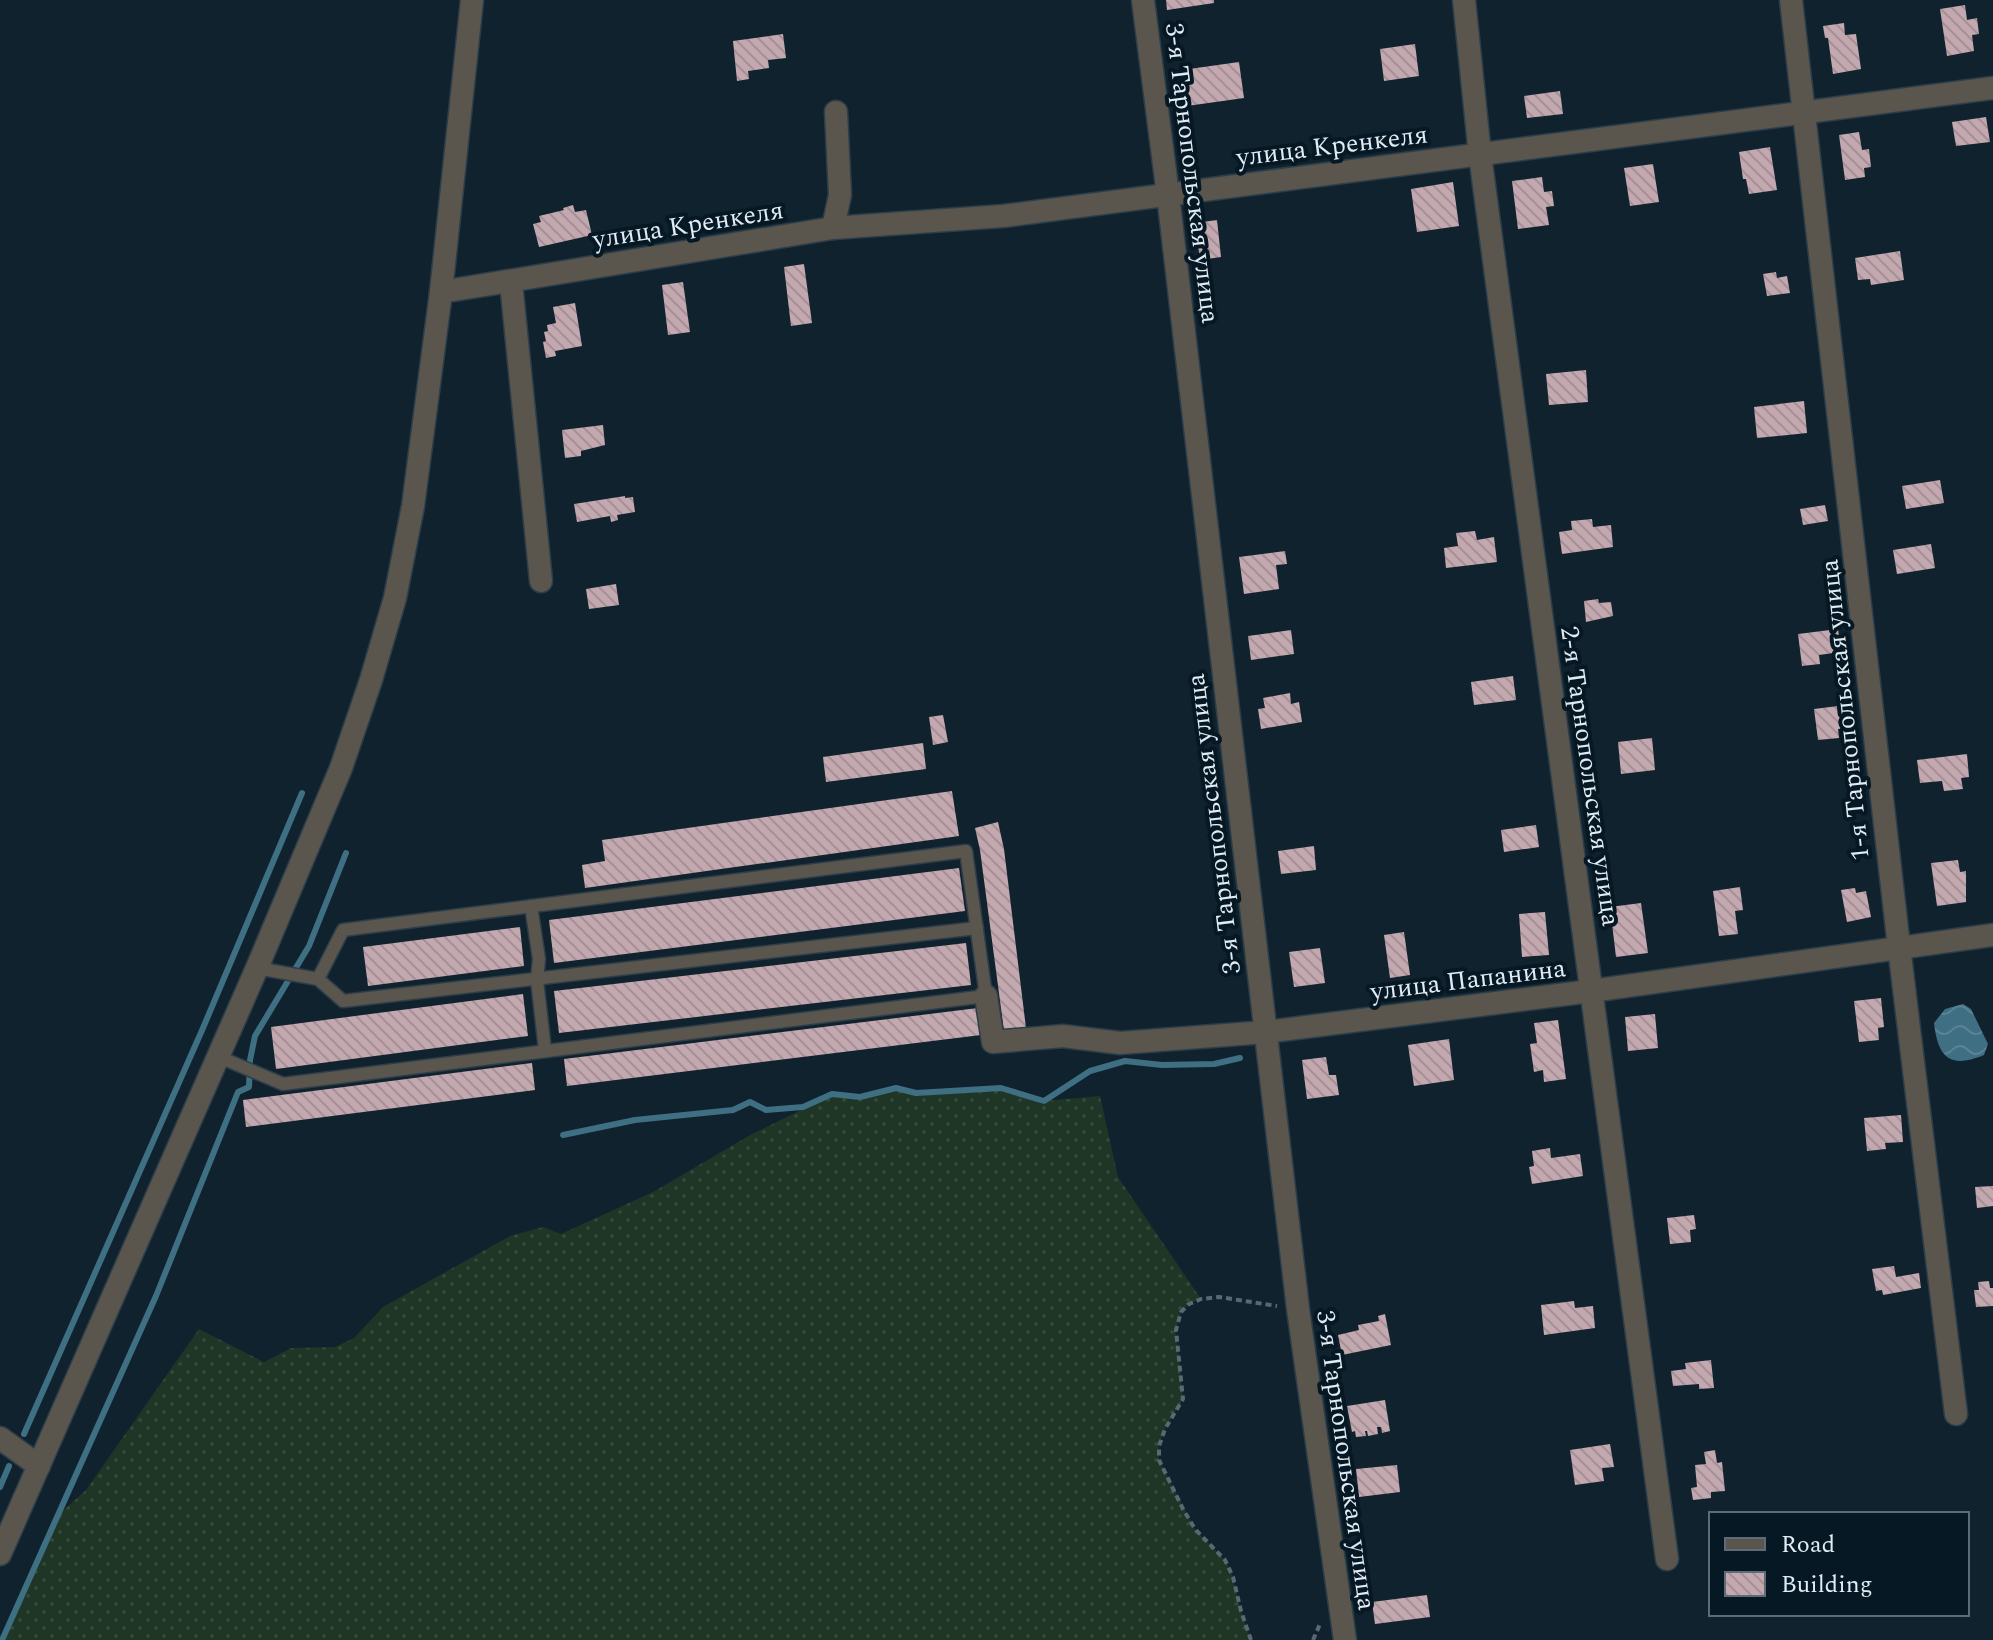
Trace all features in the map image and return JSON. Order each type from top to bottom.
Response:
[{"type":"street","points":[[0,1554],[257,968],[341,768],[371,680],[395,598],[413,506],[441,292],[472,0]]},
{"type":"street","name":"3-я Тарнопольская улица","points":[[1143,0],[1298,1309],[1345,1640]]},
{"type":"street","name":"2-я Тарнопольская улица","points":[[1464,0],[1480,155],[1667,1559]]},
{"type":"street","name":"1-я Тарнопольская улица","points":[[1791,0],[1899,947],[1956,1414]]},
{"type":"street","name":"улица Кренкеля","points":[[441,292],[833,228],[1003,216],[1993,88]]},
{"type":"street","points":[[833,228],[840,195],[836,112]]},
{"type":"street","points":[[511,282],[541,581]]},
{"type":"street","name":"улица Папанина","points":[[986,996],[993,1042],[1063,1036],[1120,1043],[1266,1032],[1993,935]]},
{"type":"street","points":[[0,1438],[39,1466]]},
{"type":"lane","points":[[217,1056],[283,1084],[986,996],[966,851],[343,930],[318,979]]},
{"type":"lane","points":[[531,906],[539,959],[537,980],[545,1050]]},
{"type":"lane","points":[[257,968],[318,979],[343,1001],[977,928]]},
{"type":"path","points":[[1251,1640],[1225,1560],[1195,1529],[1183,1509],[1159,1460],[1159,1446],[1183,1399],[1176,1330],[1181,1312],[1189,1304],[1219,1297],[1298,1309]]},
{"type":"green space","points":[[896,1088],[916,1093],[1001,1088],[1044,1101],[1100,1096],[1118,1177],[1201,1299],[1181,1312],[1176,1330],[1183,1399],[1165,1429],[1159,1446],[1159,1460],[1195,1529],[1225,1560],[1251,1640],[2,1640],[58,1515],[86,1490],[199,1329],[264,1362],[291,1348],[335,1347],[354,1338],[383,1307],[510,1236],[543,1227],[561,1234],[653,1192],[752,1134],[832,1095],[860,1097]]},
{"type":"water","points":[[1963,1004],[1971,1009],[1988,1044],[1984,1055],[1962,1061],[1954,1060],[1943,1052],[1934,1023],[1945,1009]]},
{"type":"building","points":[[1166,0],[1214,0],[1214,3],[1167,10]]},
{"type":"building","points":[[1965,5],[1967,20],[1977,18],[1979,34],[1972,35],[1974,51],[1947,56],[1940,9]]},
{"type":"building","points":[[1844,23],[1845,35],[1856,34],[1861,69],[1833,74],[1828,38],[1825,38],[1823,26]]},
{"type":"building","points":[[783,34],[786,58],[768,60],[769,68],[748,71],[749,79],[737,81],[733,41]]},
{"type":"building","points":[[1415,44],[1419,76],[1384,81],[1380,49]]},
{"type":"building","points":[[1239,62],[1244,98],[1187,106],[1182,70]]},
{"type":"building","points":[[1560,91],[1563,114],[1527,118],[1524,96]]},
{"type":"building","points":[[1986,117],[1990,142],[1956,146],[1952,122]]},
{"type":"building","points":[[1859,132],[1862,150],[1869,149],[1871,167],[1864,168],[1865,177],[1845,180],[1839,135]]},
{"type":"building","points":[[1770,147],[1777,190],[1749,194],[1739,152]]},
{"type":"building","points":[[1653,164],[1659,202],[1630,206],[1624,168]]},
{"type":"building","points":[[1542,177],[1544,192],[1552,191],[1554,206],[1546,207],[1549,225],[1518,229],[1512,181]]},
{"type":"building","points":[[1453,182],[1459,226],[1417,232],[1411,189]]},
{"type":"building","points":[[573,205],[575,212],[586,210],[592,235],[539,247],[533,224],[541,222],[539,216]]},
{"type":"building","points":[[1217,220],[1221,257],[1200,260],[1195,223]]},
{"type":"building","points":[[1900,251],[1904,280],[1871,285],[1870,279],[1858,280],[1855,258]]},
{"type":"building","points":[[804,264],[812,323],[791,326],[784,267]]},
{"type":"building","points":[[1776,272],[1777,278],[1787,276],[1790,293],[1767,296],[1763,274]]},
{"type":"building","points":[[683,282],[690,332],[668,335],[662,285]]},
{"type":"building","points":[[575,303],[582,346],[555,351],[556,356],[546,358],[544,332],[548,331],[547,325],[556,323],[553,307]]},
{"type":"building","points":[[1586,370],[1588,402],[1549,405],[1546,374]]},
{"type":"building","points":[[1804,401],[1807,433],[1757,438],[1754,407]]},
{"type":"building","points":[[603,425],[605,445],[581,451],[581,456],[565,458],[562,430]]},
{"type":"building","points":[[1940,480],[1944,503],[1906,509],[1902,486]]},
{"type":"building","points":[[633,497],[635,512],[617,515],[618,520],[611,522],[610,516],[577,522],[574,504]]},
{"type":"building","points":[[1825,505],[1828,521],[1803,525],[1800,509]]},
{"type":"building","points":[[1592,519],[1593,527],[1611,525],[1613,547],[1562,554],[1559,532],[1572,530],[1571,521]]},
{"type":"building","points":[[1475,531],[1477,540],[1494,537],[1497,562],[1446,568],[1444,548],[1458,546],[1456,533]]},
{"type":"building","points":[[1931,544],[1935,568],[1897,574],[1893,550]]},
{"type":"building","points":[[1285,551],[1287,564],[1276,565],[1279,589],[1244,594],[1239,557]]},
{"type":"building","points":[[616,584],[619,605],[589,609],[586,589]]},
{"type":"building","points":[[1598,599],[1599,603],[1611,602],[1613,616],[1586,622],[1584,601]]},
{"type":"building","points":[[1838,629],[1841,652],[1819,655],[1820,664],[1802,666],[1798,634]]},
{"type":"building","points":[[1291,630],[1294,654],[1251,660],[1248,636]]},
{"type":"building","points":[[1513,676],[1516,700],[1474,705],[1471,682]]},
{"type":"building","points":[[1290,693],[1291,704],[1299,702],[1302,722],[1261,729],[1258,709],[1265,708],[1263,698]]},
{"type":"building","points":[[1846,705],[1849,728],[1838,729],[1839,738],[1818,740],[1814,709]]},
{"type":"building","points":[[943,715],[948,742],[933,745],[929,717]]},
{"type":"building","points":[[1652,738],[1655,770],[1621,774],[1618,742]]},
{"type":"building","points":[[923,743],[926,769],[826,782],[823,757]]},
{"type":"building","points":[[1967,754],[1969,777],[1961,778],[1963,789],[1944,791],[1942,781],[1920,783],[1917,760]]},
{"type":"building","points":[[952,791],[959,836],[585,888],[582,865],[605,861],[602,840]]},
{"type":"building","points":[[998,822],[1026,1028],[1004,1031],[975,828]]},
{"type":"building","points":[[1536,825],[1539,847],[1504,852],[1501,830]]},
{"type":"building","points":[[1314,846],[1316,870],[1281,874],[1278,851]]},
{"type":"building","points":[[1958,860],[1960,872],[1966,871],[1966,902],[1937,906],[1931,863]]},
{"type":"building","points":[[959,868],[965,911],[554,963],[549,920]]},
{"type":"building","points":[[1740,887],[1743,910],[1735,911],[1738,934],[1719,936],[1713,891]]},
{"type":"building","points":[[1855,888],[1856,893],[1866,891],[1871,917],[1847,922],[1841,890]]},
{"type":"building","points":[[1641,903],[1648,953],[1616,957],[1610,907]]},
{"type":"building","points":[[1545,912],[1549,955],[1522,957],[1519,914]]},
{"type":"building","points":[[520,927],[524,966],[368,986],[363,947]]},
{"type":"building","points":[[1404,932],[1410,975],[1390,978],[1384,935]]},
{"type":"building","points":[[966,943],[971,985],[559,1033],[554,991]]},
{"type":"building","points":[[1320,948],[1325,983],[1294,987],[1289,952]]},
{"type":"building","points":[[523,994],[528,1036],[276,1069],[271,1027]]},
{"type":"building","points":[[1881,998],[1884,1027],[1878,1028],[1879,1040],[1859,1042],[1854,1001]]},
{"type":"building","points":[[978,1008],[981,1035],[567,1086],[564,1059]]},
{"type":"building","points":[[1655,1014],[1658,1048],[1628,1051],[1625,1017]]},
{"type":"building","points":[[1558,1020],[1566,1079],[1544,1082],[1543,1070],[1534,1072],[1530,1044],[1537,1043],[1534,1023]]},
{"type":"building","points":[[1449,1039],[1454,1080],[1414,1086],[1408,1045]]},
{"type":"building","points":[[1326,1057],[1329,1075],[1336,1075],[1339,1095],[1307,1099],[1302,1060]]},
{"type":"building","points":[[532,1063],[535,1090],[246,1127],[243,1100]]},
{"type":"building","points":[[1901,1115],[1903,1142],[1885,1143],[1886,1149],[1867,1151],[1864,1118]]},
{"type":"building","points":[[1550,1148],[1551,1158],[1580,1154],[1583,1176],[1532,1184],[1529,1167],[1534,1166],[1532,1151]]},
{"type":"building","points":[[1993,1186],[1993,1206],[1977,1208],[1975,1187]]},
{"type":"building","points":[[1694,1215],[1696,1229],[1690,1230],[1691,1242],[1670,1244],[1667,1218]]},
{"type":"building","points":[[1894,1266],[1896,1277],[1919,1273],[1921,1288],[1883,1295],[1882,1290],[1876,1291],[1872,1269]]},
{"type":"building","points":[[1989,1281],[1990,1288],[1993,1288],[1993,1306],[1976,1307],[1974,1290],[1979,1290],[1978,1282]]},
{"type":"building","points":[[1574,1301],[1575,1308],[1593,1306],[1595,1328],[1544,1335],[1541,1305]]},
{"type":"building","points":[[1385,1314],[1391,1345],[1342,1355],[1338,1335],[1359,1330],[1358,1325],[1379,1321],[1378,1316]]},
{"type":"building","points":[[1711,1360],[1714,1388],[1699,1389],[1699,1384],[1673,1386],[1671,1371],[1686,1369],[1685,1363]]},
{"type":"building","points":[[1385,1400],[1390,1431],[1382,1433],[1381,1427],[1377,1427],[1378,1434],[1368,1436],[1365,1431],[1366,1436],[1356,1437],[1355,1431],[1352,1432],[1347,1406]]},
{"type":"building","points":[[1610,1444],[1614,1467],[1602,1468],[1604,1481],[1575,1485],[1570,1450]]},
{"type":"building","points":[[1715,1450],[1717,1463],[1722,1462],[1725,1491],[1711,1492],[1711,1498],[1693,1500],[1691,1488],[1697,1487],[1695,1465],[1706,1464],[1704,1452]]},
{"type":"building","points":[[1397,1465],[1400,1492],[1359,1497],[1356,1469]]},
{"type":"building","points":[[1427,1595],[1430,1617],[1375,1624],[1372,1602]]},
{"type":"waterway","points":[[24,1434],[203,1028],[302,793]]},
{"type":"waterway","points":[[2,1640],[156,1296],[238,1092],[249,1087],[255,1036],[309,946],[346,853]]},
{"type":"waterway","points":[[563,1135],[635,1120],[733,1110],[750,1102],[766,1110],[803,1107],[832,1094],[860,1097],[896,1088],[916,1093],[1001,1088],[1044,1101],[1090,1071],[1125,1061],[1162,1065],[1214,1064],[1240,1058]]},
{"type":"waterway","points":[[0,1487],[9,1466]]}]
